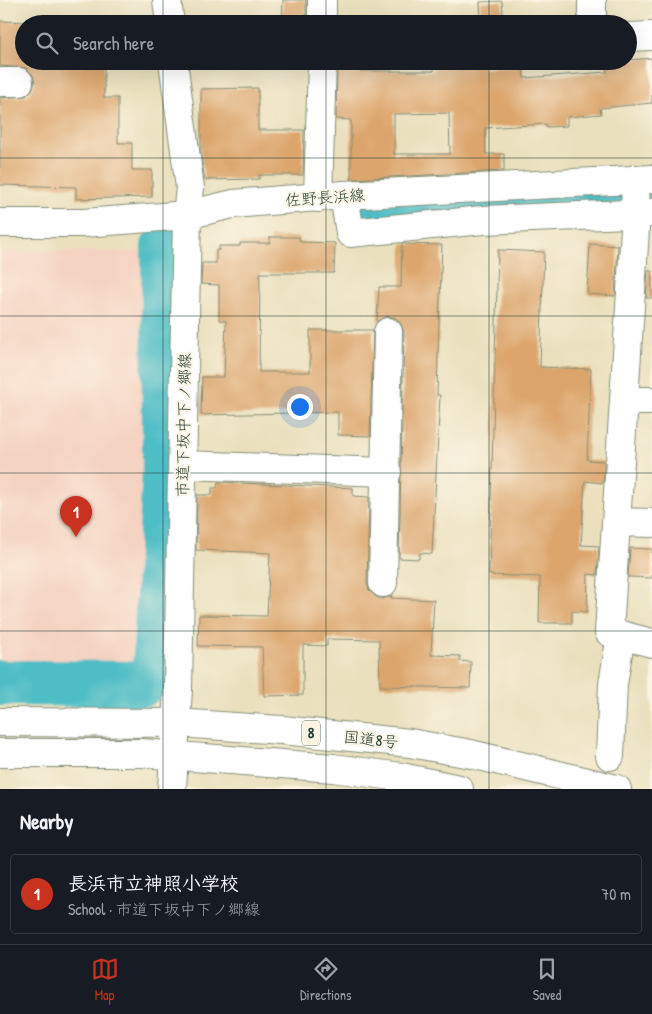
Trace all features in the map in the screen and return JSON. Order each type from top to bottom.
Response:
[{"type":"main road","points":[[167,0],[169,15]]},
{"type":"main road","points":[[322,0],[322,15]]},
{"type":"main road","points":[[592,0],[592,15]]},
{"type":"main road","points":[[637,37],[652,36]]},
{"type":"main road","name":"市道下坂中下ノ郷線","points":[[172,789],[177,722],[187,215],[190,188],[175,70]]},
{"type":"main road","points":[[323,70],[339,205],[350,233],[483,220],[641,197],[624,401],[609,632],[652,643]]},
{"type":"main road","name":"佐野長浜線","points":[[0,223],[84,223],[187,215],[233,204],[339,205],[641,197]]},
{"type":"main road","points":[[383,582],[387,472],[388,332]]},
{"type":"main road","points":[[624,401],[652,401]]},
{"type":"main road","points":[[183,465],[387,472]]},
{"type":"main road","points":[[616,522],[652,523]]},
{"type":"main road","points":[[610,756],[614,684],[621,635]]},
{"type":"main road","name":"国道8号","points":[[0,722],[177,722],[410,743],[471,754],[617,789]]},
{"type":"main road","name":"国道8号","points":[[0,753],[142,753],[333,768],[401,777],[460,789]]},
{"type":"shaded area","points":[[0,251],[151,251],[155,403],[150,671],[137,678],[0,677]]},
{"type":"building","points":[[283,0],[306,0],[306,15],[282,15]]},
{"type":"building","points":[[502,1],[503,15],[481,15],[480,2]]},
{"type":"building","points":[[0,21],[15,21],[15,67],[0,66]]},
{"type":"building","points":[[652,58],[652,103],[600,108],[601,114],[567,117],[567,126],[546,127],[546,124],[485,128],[486,154],[504,154],[504,171],[351,179],[351,120],[336,119],[337,70],[523,70],[524,78],[607,72],[607,70],[637,70],[637,59]],"holes":[[[449,113],[450,154],[394,154],[394,114]]]},
{"type":"building","points":[[28,70],[104,70],[104,98],[118,98],[118,143],[132,143],[132,170],[152,170],[152,197],[76,199],[76,187],[0,185],[0,98],[26,96],[32,90],[35,82],[33,75]]},
{"type":"building","points":[[258,88],[258,130],[304,130],[303,175],[259,175],[259,179],[205,180],[201,156],[201,89]]},
{"type":"building","points":[[270,237],[299,237],[300,242],[335,243],[334,273],[260,273],[259,372],[310,372],[310,330],[373,330],[370,436],[338,435],[338,412],[201,415],[202,377],[224,377],[226,321],[219,320],[219,285],[201,284],[202,263],[216,263],[216,250],[219,250],[219,246],[240,246],[240,243],[270,243]]},
{"type":"building","points":[[402,244],[442,245],[437,395],[440,395],[432,554],[420,553],[419,559],[399,558],[404,332],[396,318],[388,316],[377,322],[379,287],[401,287]]},
{"type":"building","points":[[590,244],[618,246],[615,296],[587,294]]},
{"type":"building","points":[[498,250],[544,252],[540,367],[591,369],[587,460],[604,461],[603,483],[585,481],[581,545],[599,546],[597,575],[588,574],[587,612],[572,611],[572,623],[539,623],[540,577],[489,575]]},
{"type":"building","points":[[648,271],[652,271],[652,298],[646,298]]},
{"type":"building","points":[[218,482],[353,488],[353,496],[369,497],[367,583],[369,590],[375,596],[382,599],[392,596],[391,598],[434,600],[431,655],[460,656],[460,661],[471,662],[470,688],[380,686],[379,640],[327,639],[327,646],[303,645],[303,695],[264,696],[262,647],[198,646],[199,615],[267,616],[270,553],[196,550],[197,495],[212,495],[212,488],[217,488]]},
{"type":"building","points":[[630,548],[652,549],[652,578],[628,577]]},
{"type":"waterway","points":[[359,213],[652,199]]},
{"type":"waterway","points":[[0,683],[142,684],[155,674],[165,469],[164,247]]},
{"type":"place","name":"長浜市立神照小学校","points":[[76,537]]}]
